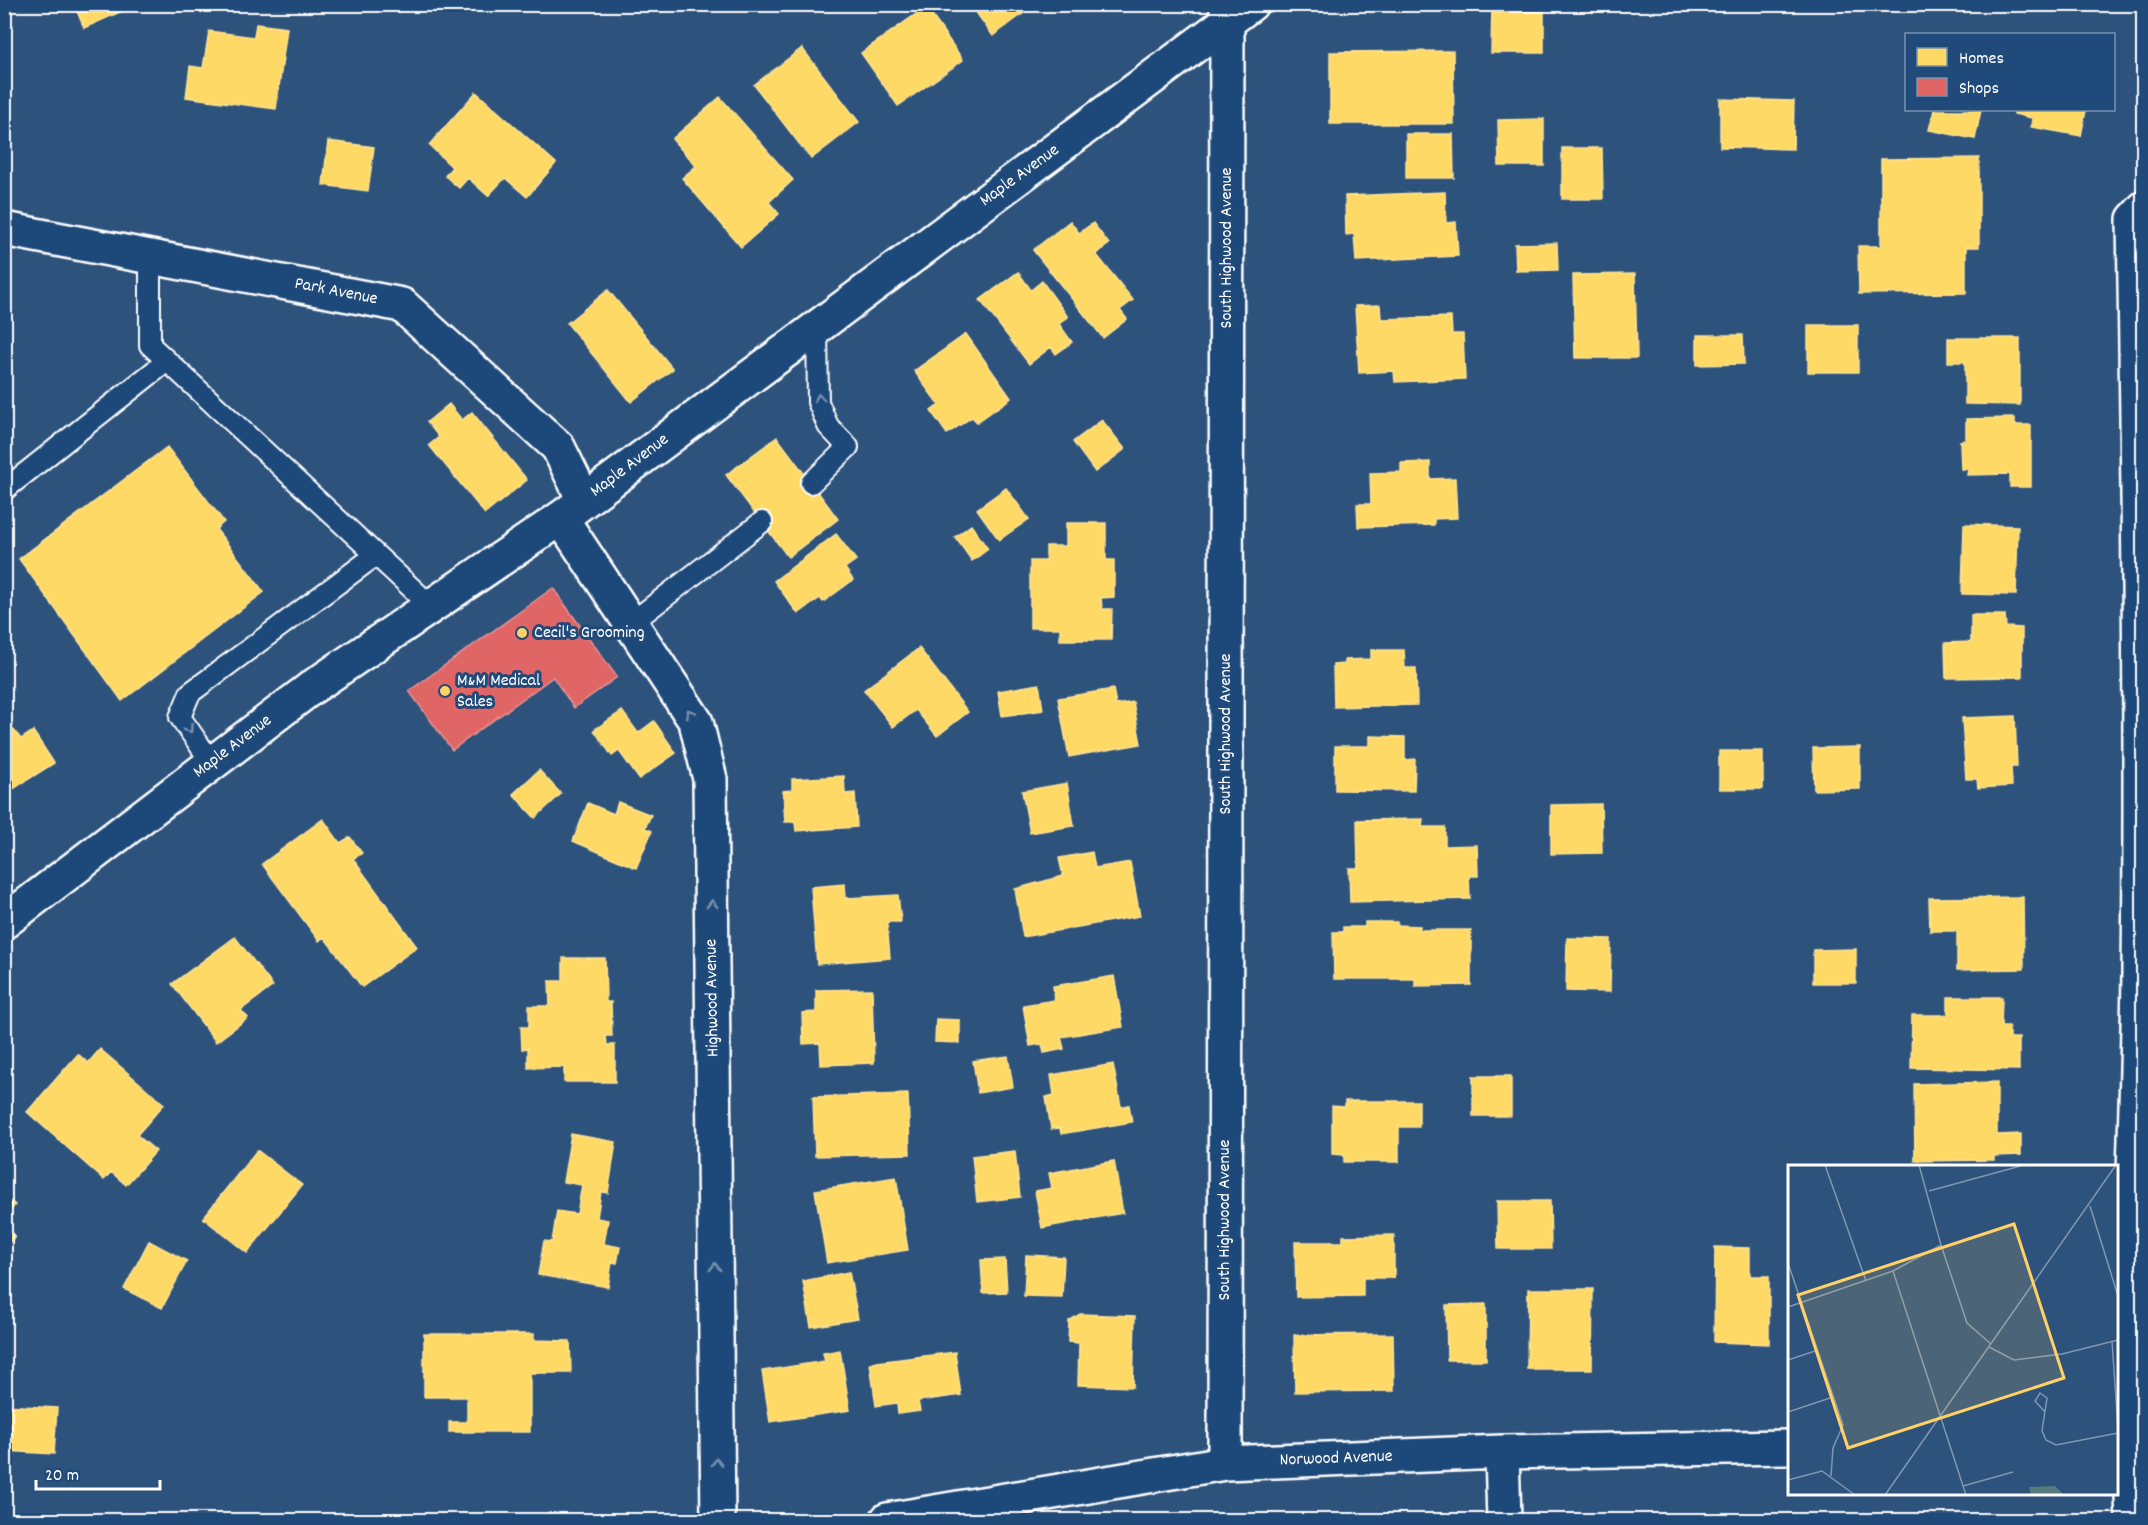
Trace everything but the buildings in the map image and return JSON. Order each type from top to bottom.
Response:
[{"type":"street","name":"Maple Avenue","points":[[4,922],[311,688],[572,509],[1235,11]]},
{"type":"street","name":"South Highwood Avenue","points":[[1225,1463],[1235,11]]},
{"type":"street","points":[[2133,1521],[2130,1441],[2141,970],[2141,504],[2134,219],[2144,208]]},
{"type":"street","name":"Park Avenue","points":[[4,229],[402,304],[558,447],[572,509]]},
{"type":"street","name":"Highwood Avenue","points":[[572,509],[631,622],[696,722],[710,779],[718,1521]]},
{"type":"street","name":"Norwood Avenue","points":[[887,1521],[1225,1463],[1502,1452],[1788,1447]]},
{"type":"street","points":[[1502,1452],[1504,1521]]},
{"type":"lane","points":[[150,256],[150,345],[431,606]]},
{"type":"lane","points":[[811,483],[848,447],[828,426],[818,402],[817,326]]},
{"type":"lane","points":[[4,490],[167,361]]},
{"type":"lane","points":[[631,622],[762,522]]},
{"type":"lane","points":[[212,763],[180,717],[190,693],[376,555]]},
{"type":"place","name":"Cecil's Grooming","points":[[522,633]]},
{"type":"place","name":"M&M Medical Sales","points":[[445,691]]}]
